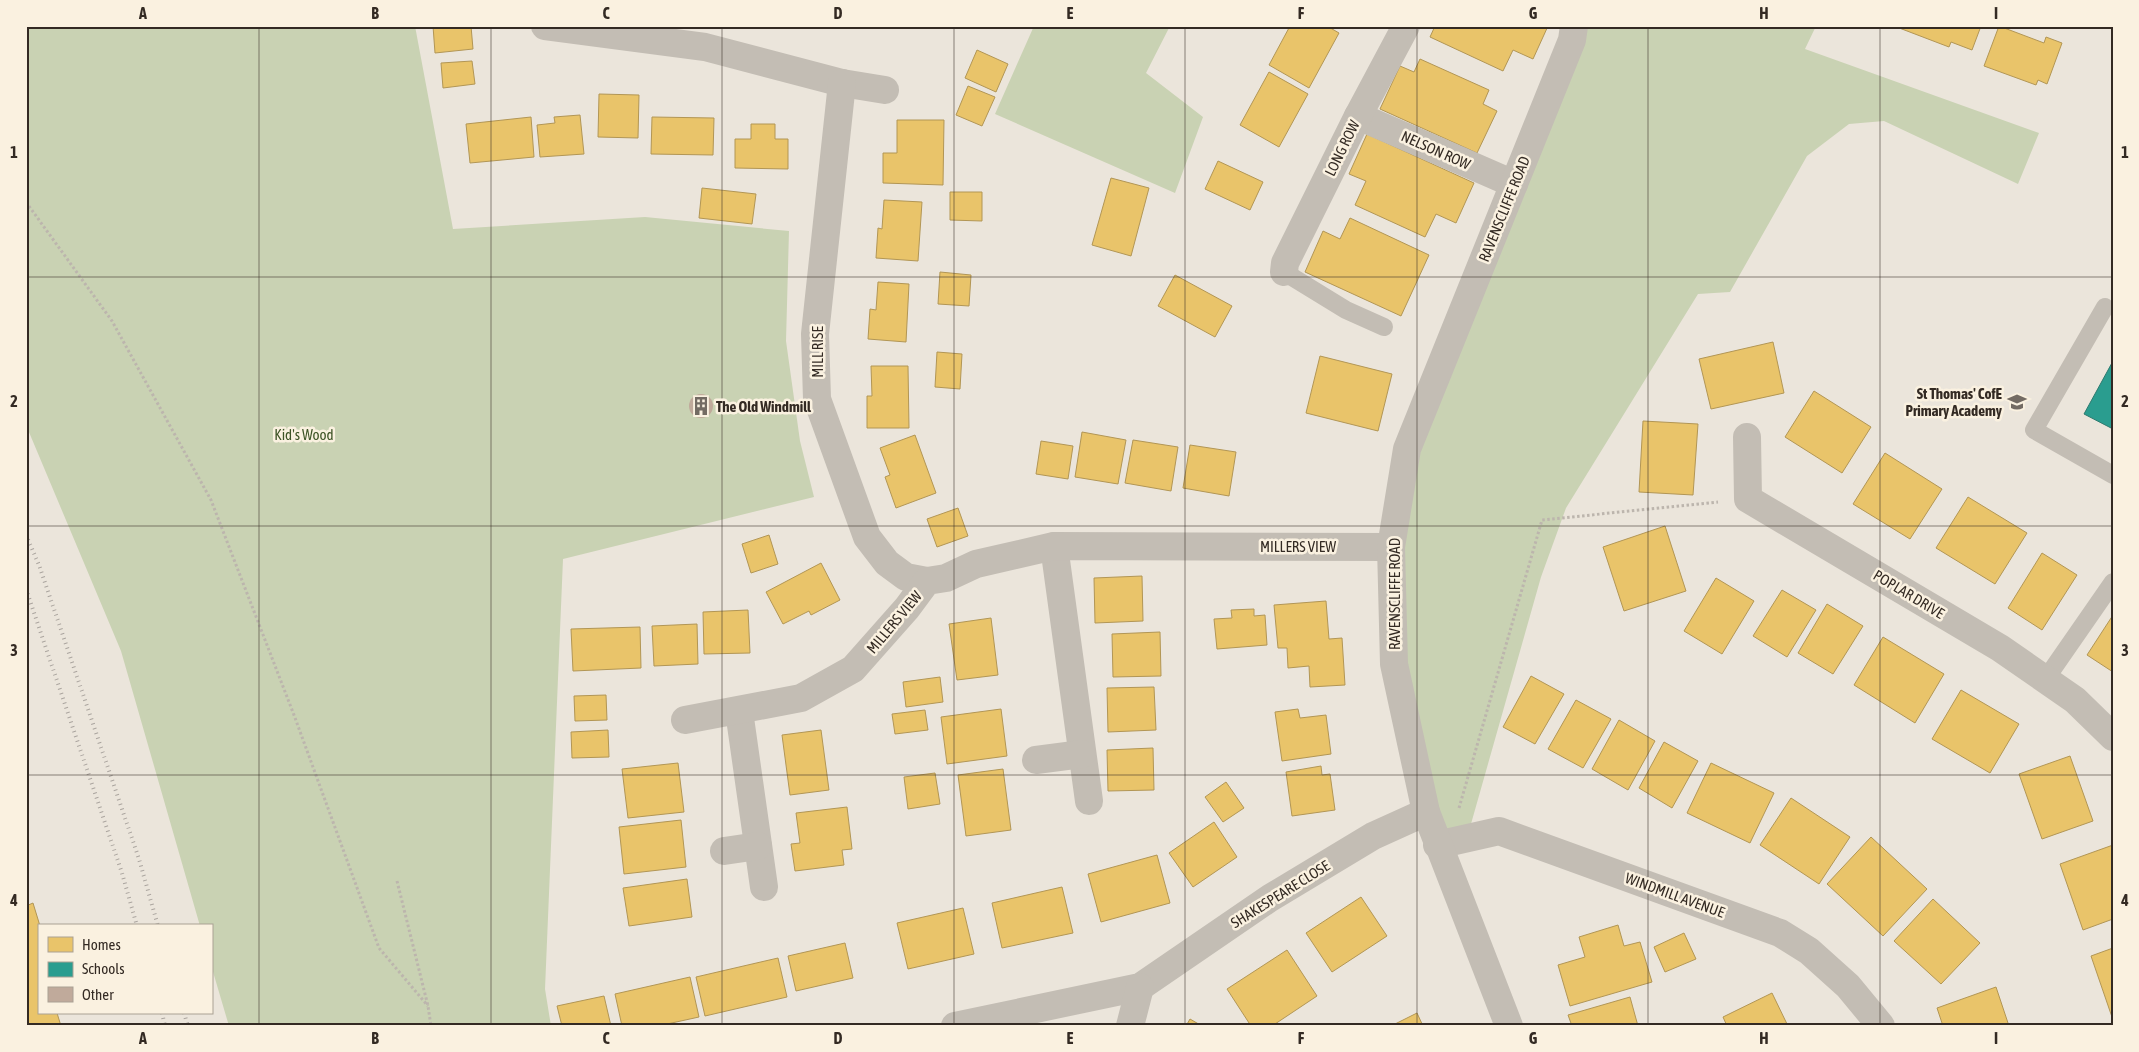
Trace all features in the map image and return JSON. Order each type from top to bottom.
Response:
[{"type":"street","points":[[545,26],[705,47],[842,82],[885,90]]},
{"type":"street","name":"LONG ROW","points":[[1284,272],[1285,263],[1358,116],[1406,26]]},
{"type":"street","name":"RAVENSCLIFFE ROAD","points":[[1509,1026],[1443,843],[1426,812],[1394,664],[1391,547],[1407,449],[1572,40],[1574,26]]},
{"type":"street","name":"MILL RISE","points":[[842,82],[815,334],[817,399],[867,537],[887,562],[906,577],[927,580]]},
{"type":"street","name":"NELSON ROW","points":[[1358,116],[1514,184]]},
{"type":"street","points":[[1747,437],[1748,499]]},
{"type":"street","name":"POPLAR DRIVE","points":[[1748,499],[2000,648],[2075,700],[2113,737]]},
{"type":"street","points":[[1054,546],[1088,801]]},
{"type":"street","name":"MILLERS VIEW","points":[[685,720],[801,698],[853,669],[907,608],[927,580],[946,578],[976,564],[1054,546],[1391,547]]},
{"type":"street","points":[[740,711],[764,887]]},
{"type":"street","points":[[1036,760],[1082,754]]},
{"type":"street","name":"SHAKESPEARE CLOSE","points":[[955,1026],[1140,987],[1270,898],[1374,836],[1426,812]]},
{"type":"street","name":"WINDMILL AVENUE","points":[[1443,843],[1499,831],[1780,933],[1809,951],[1848,986],[1881,1026]]},
{"type":"street","points":[[724,851],[758,846]]},
{"type":"street","points":[[1130,1026],[1140,987]]},
{"type":"lane","points":[[1284,272],[1346,310],[1384,327]]},
{"type":"lane","points":[[2105,307],[2034,430],[2113,475]]},
{"type":"lane","points":[[2045,680],[2113,582]]},
{"type":"path","points":[[26,202],[112,321],[211,500],[294,715],[379,948],[428,1006]]},
{"type":"path","points":[[1443,843],[1542,520],[1748,499]]},
{"type":"path","points":[[397,881],[428,1006],[431,1026]]},
{"type":"green space","name":"Kid's Wood","points":[[26,26],[415,26],[453,229],[645,217],[789,231],[786,341],[800,441],[814,497],[563,559],[545,989],[551,1026],[229,1026],[212,968],[212,924],[199,924],[121,651],[26,425]]},
{"type":"green space","points":[[1034,26],[1170,26],[1146,73],[1203,117],[1175,193],[995,114]]},
{"type":"green space","points":[[1574,26],[1816,26],[1805,49],[2039,133],[2018,184],[1884,121],[1849,124],[1807,156],[1730,292],[1698,294],[1566,508],[1541,577],[1467,838],[1437,845],[1394,664],[1407,449]]},
{"type":"building: Homes","points":[[433,26],[471,26],[473,49],[435,53]]},
{"type":"building: Homes","points":[[1290,26],[1327,26],[1339,33],[1309,88],[1269,65]]},
{"type":"building: Homes","points":[[1435,26],[1548,26],[1533,59],[1513,50],[1503,71],[1430,37]]},
{"type":"building: Homes","points":[[1894,26],[1981,26],[1972,50],[1951,42],[1949,47]]},
{"type":"building: Homes","points":[[1999,26],[2044,43],[2046,37],[2062,43],[2047,84],[2038,80],[2036,85],[1984,66]]},
{"type":"building: Homes","points":[[977,50],[1008,64],[996,92],[965,78]]},
{"type":"building: Homes","points":[[1420,59],[1489,90],[1483,104],[1497,111],[1477,153],[1380,109],[1400,66],[1414,72]]},
{"type":"building: Homes","points":[[472,61],[475,84],[443,88],[441,63]]},
{"type":"building: Homes","points":[[1269,72],[1308,94],[1279,147],[1240,125]]},
{"type":"building: Homes","points":[[968,86],[995,97],[982,126],[956,115]]},
{"type":"building: Homes","points":[[599,94],[639,95],[638,138],[598,137]]},
{"type":"building: Homes","points":[[580,115],[584,154],[540,157],[537,125],[555,123],[554,117]]},
{"type":"building: Homes","points":[[531,117],[534,157],[470,163],[466,124]]},
{"type":"building: Homes","points":[[652,117],[714,118],[713,155],[651,154]]},
{"type":"building: Homes","points":[[897,120],[944,120],[943,185],[883,183],[883,153],[897,153]]},
{"type":"building: Homes","points":[[751,124],[775,124],[775,139],[788,139],[788,169],[735,168],[735,139],[751,139]]},
{"type":"building: Homes","points":[[1367,134],[1474,183],[1456,223],[1436,214],[1425,237],[1355,205],[1366,181],[1349,174]]},
{"type":"building: Homes","points":[[1218,161],[1263,182],[1250,210],[1205,189]]},
{"type":"building: Homes","points":[[1111,178],[1149,188],[1131,256],[1092,245]]},
{"type":"building: Homes","points":[[702,188],[756,194],[752,224],[699,218]]},
{"type":"building: Homes","points":[[950,192],[982,192],[982,221],[950,220]]},
{"type":"building: Homes","points":[[884,200],[922,202],[918,261],[876,258],[878,228],[882,229]]},
{"type":"building: Homes","points":[[1350,218],[1429,255],[1401,316],[1305,272],[1323,231],[1340,239]]},
{"type":"building: Homes","points":[[940,272],[971,275],[969,306],[938,304]]},
{"type":"building: Homes","points":[[1175,275],[1232,306],[1215,337],[1158,306]]},
{"type":"building: Homes","points":[[878,282],[909,284],[906,342],[868,339],[870,309],[876,310]]},
{"type":"building: Homes","points":[[1773,342],[1784,393],[1711,409],[1699,359]]},
{"type":"building: Homes","points":[[937,352],[962,354],[960,389],[935,387]]},
{"type":"building: Homes","points":[[1320,356],[1392,374],[1378,431],[1306,413]]},
{"type":"building: Homes","points":[[871,366],[908,366],[909,428],[867,428],[867,396],[872,396]]},
{"type":"building: Homes","points":[[1814,391],[1871,427],[1842,473],[1785,437]]},
{"type":"building: Homes","points":[[1643,421],[1698,424],[1693,495],[1639,492]]},
{"type":"building: Homes","points":[[1082,432],[1126,440],[1118,484],[1075,477]]},
{"type":"building: Homes","points":[[915,435],[936,493],[896,508],[885,477],[890,475],[880,448]]},
{"type":"building: Homes","points":[[1133,440],[1178,447],[1171,491],[1125,483]]},
{"type":"building: Homes","points":[[1041,441],[1073,446],[1068,479],[1036,474]]},
{"type":"building: Homes","points":[[1190,445],[1236,452],[1229,496],[1183,488]]},
{"type":"building: Homes","points":[[1885,453],[1942,489],[1910,539],[1853,504]]},
{"type":"building: Homes","points":[[1968,497],[2027,533],[1995,584],[1936,548]]},
{"type":"building: Homes","points":[[958,508],[968,536],[937,547],[927,519]]},
{"type":"building: Homes","points":[[1665,526],[1686,591],[1624,611],[1603,547]]},
{"type":"building: Homes","points":[[769,535],[778,564],[751,573],[742,544]]},
{"type":"building: Homes","points":[[2042,553],[2077,575],[2042,630],[2008,608]]},
{"type":"building: Homes","points":[[821,563],[840,600],[811,615],[809,611],[783,624],[766,592]]},
{"type":"building: Homes","points":[[1142,576],[1143,621],[1095,623],[1094,578]]},
{"type":"building: Homes","points":[[1716,578],[1754,601],[1722,654],[1684,631]]},
{"type":"building: Homes","points":[[1782,590],[1816,610],[1787,657],[1753,636]]},
{"type":"building: Homes","points":[[1326,601],[1329,639],[1342,638],[1345,685],[1310,687],[1309,666],[1288,668],[1287,648],[1278,648],[1274,605]]},
{"type":"building: Homes","points":[[1827,604],[1863,626],[1833,674],[1798,653]]},
{"type":"building: Homes","points":[[1254,609],[1254,616],[1265,615],[1267,645],[1217,649],[1214,619],[1232,618],[1231,610]]},
{"type":"building: Homes","points":[[748,610],[750,653],[704,654],[703,612]]},
{"type":"building: Homes","points":[[2113,615],[2113,672],[2087,655]]},
{"type":"building: Homes","points":[[991,618],[998,675],[957,680],[949,624]]},
{"type":"building: Homes","points":[[697,624],[698,664],[654,666],[652,626]]},
{"type":"building: Homes","points":[[640,627],[641,668],[573,671],[571,629]]},
{"type":"building: Homes","points":[[1160,632],[1161,676],[1113,677],[1112,634]]},
{"type":"building: Homes","points":[[1883,637],[1944,674],[1915,723],[1854,685]]},
{"type":"building: Homes","points":[[1531,676],[1564,694],[1535,744],[1503,727]]},
{"type":"building: Homes","points":[[940,677],[943,702],[906,707],[903,682]]},
{"type":"building: Homes","points":[[1154,687],[1156,730],[1108,732],[1107,688]]},
{"type":"building: Homes","points":[[1961,690],[2019,724],[1990,773],[1932,739]]},
{"type":"building: Homes","points":[[606,695],[607,720],[575,721],[574,696]]},
{"type":"building: Homes","points":[[1576,700],[1611,719],[1583,768],[1548,749]]},
{"type":"building: Homes","points":[[1001,709],[1007,756],[947,764],[941,717]]},
{"type":"building: Homes","points":[[1298,709],[1300,718],[1326,715],[1331,754],[1282,761],[1275,712]]},
{"type":"building: Homes","points":[[925,710],[928,730],[895,734],[892,714]]},
{"type":"building: Homes","points":[[1619,720],[1655,741],[1628,790],[1592,769]]},
{"type":"building: Homes","points":[[608,730],[609,757],[572,758],[571,732]]},
{"type":"building: Homes","points":[[821,730],[829,790],[790,795],[782,735]]},
{"type":"building: Homes","points":[[1664,742],[1698,761],[1672,808],[1639,788]]},
{"type":"building: Homes","points":[[1153,748],[1154,790],[1108,791],[1107,750]]},
{"type":"building: Homes","points":[[2070,756],[2093,821],[2042,839],[2019,774]]},
{"type":"building: Homes","points":[[678,763],[684,812],[628,818],[622,769]]},
{"type":"building: Homes","points":[[1711,763],[1774,793],[1750,843],[1687,813]]},
{"type":"building: Homes","points":[[1321,766],[1322,775],[1330,774],[1335,810],[1292,816],[1286,772]]},
{"type":"building: Homes","points":[[1003,769],[1011,830],[966,836],[958,775]]},
{"type":"building: Homes","points":[[935,773],[940,804],[908,809],[904,777]]},
{"type":"building: Homes","points":[[1226,782],[1244,808],[1223,822],[1205,797]]},
{"type":"building: Homes","points":[[1791,798],[1850,837],[1819,884],[1760,845]]},
{"type":"building: Homes","points":[[847,807],[852,849],[842,850],[844,865],[795,871],[791,844],[800,843],[796,813]]},
{"type":"building: Homes","points":[[681,820],[686,867],[624,874],[619,827]]},
{"type":"building: Homes","points":[[1214,822],[1237,857],[1193,887],[1169,853]]},
{"type":"building: Homes","points":[[1871,837],[1927,889],[1883,936],[1827,884]]},
{"type":"building: Homes","points":[[2113,845],[2113,919],[2083,930],[2060,864]]},
{"type":"building: Homes","points":[[1157,855],[1170,903],[1101,922],[1088,874]]},
{"type":"building: Homes","points":[[687,879],[692,917],[629,926],[623,888]]},
{"type":"building: Homes","points":[[1062,887],[1073,933],[1002,948],[992,903]]},
{"type":"building: Homes","points":[[1361,897],[1387,936],[1332,972],[1306,933]]},
{"type":"building: Homes","points":[[1933,899],[1980,943],[1941,984],[1894,941]]},
{"type":"building: Homes","points":[[33,903],[39,924],[38,1014],[57,1014],[61,1026],[26,1026],[26,906]]},
{"type":"building: Homes","points":[[963,908],[974,954],[908,969],[897,923]]},
{"type":"building: Homes","points":[[1618,925],[1624,946],[1640,942],[1652,982],[1570,1006],[1558,965],[1585,957],[1579,937]]},
{"type":"building: Homes","points":[[1684,933],[1696,959],[1665,972],[1654,947]]},
{"type":"building: Homes","points":[[845,943],[853,978],[796,991],[788,956]]},
{"type":"building: Homes","points":[[2113,948],[2113,1020],[2091,956]]},
{"type":"building: Homes","points":[[1287,950],[1317,996],[1272,1026],[1251,1026],[1227,989]]},
{"type":"building: Homes","points":[[778,958],[787,997],[705,1016],[696,977]]},
{"type":"building: Homes","points":[[690,977],[699,1017],[658,1026],[622,1026],[615,994]]},
{"type":"building: Homes","points":[[1996,987],[2009,1026],[1943,1026],[1937,1008]]},
{"type":"building: Homes","points":[[1772,993],[1788,1026],[1727,1026],[1723,1017]]},
{"type":"building: Homes","points":[[604,996],[611,1026],[562,1026],[557,1006]]},
{"type":"building: Homes","points":[[1630,997],[1638,1026],[1572,1026],[1568,1015]]},
{"type":"building: Homes","points":[[1417,1013],[1423,1026],[1391,1026]]},
{"type":"building: Homes","points":[[1190,1019],[1202,1026],[1186,1026]]},
{"type":"building: Schools","points":[[2113,361],[2113,429],[2084,414]]},
{"type":"building: Other","name":"The Old Windmill","points":[[701,394],[710,397],[713,406],[710,415],[701,418],[692,415],[689,406],[692,397]]},
{"type":"railway","points":[[26,535],[39,565],[139,859],[157,924]]},
{"type":"railway","points":[[26,589],[122,873],[136,924]]},
{"type":"railway","points":[[162,1014],[165,1026]]},
{"type":"railway","points":[[184,1014],[188,1026]]},
{"type":"place","name":"St Thomas' CofE Primary Academy","points":[[2017,402]]},
{"type":"place","name":"The Old Windmill","points":[[701,406]]}]
